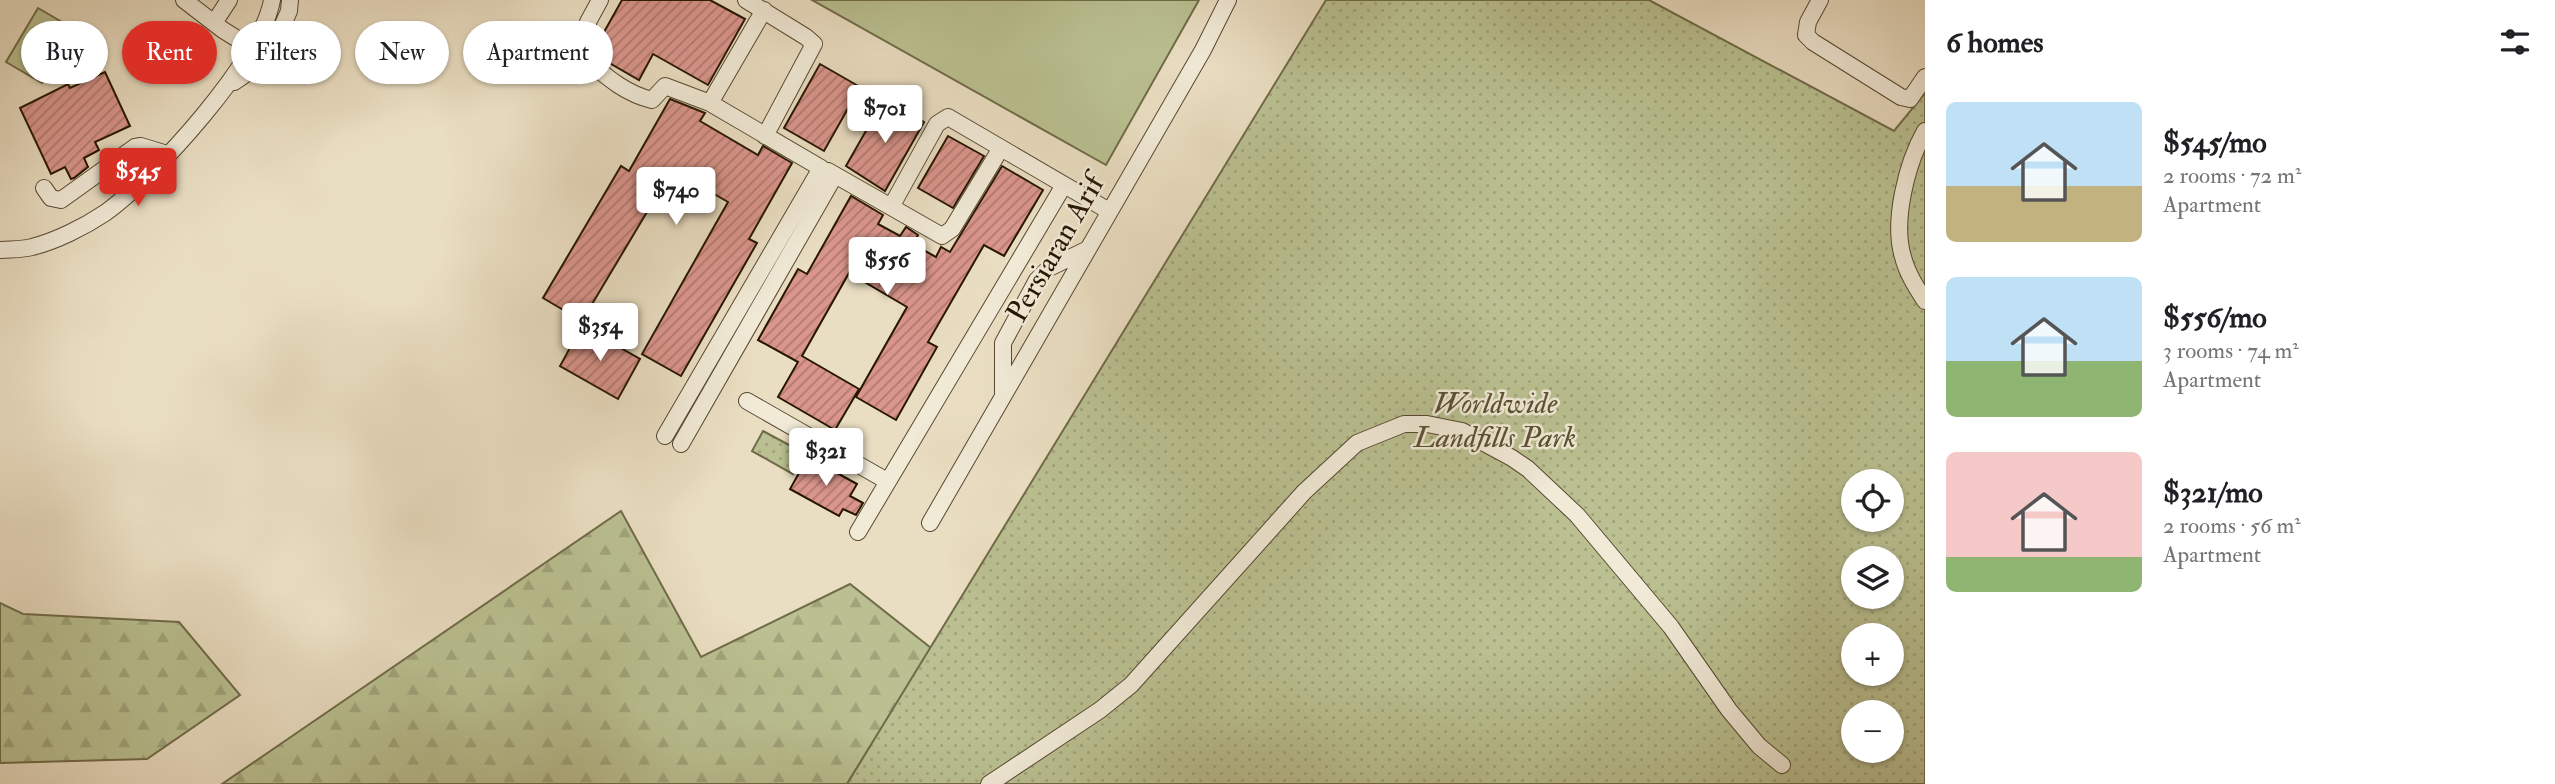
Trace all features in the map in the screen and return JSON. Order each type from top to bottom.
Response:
[{"type":"street","points":[[184,0],[211,21]]},
{"type":"street","points":[[215,21],[229,0]]},
{"type":"street","points":[[265,21],[272,0]]},
{"type":"street","points":[[285,21],[290,0]]},
{"type":"street","points":[[600,0],[588,22],[589,62],[614,83],[640,97],[652,100],[665,86],[710,103],[942,236],[952,229],[1001,148]]},
{"type":"street","points":[[747,0],[814,44],[765,136]]},
{"type":"street","name":"Persiaran Arif","points":[[930,523],[1203,50],[1228,0]]},
{"type":"street","points":[[1820,0],[1808,22],[1806,35],[1813,42],[1900,97],[1910,99],[1925,77]]},
{"type":"street","points":[[710,103],[764,10]]},
{"type":"street","points":[[0,250],[30,247],[56,238],[104,213],[144,179],[231,82]]},
{"type":"street","points":[[891,207],[937,124],[948,117],[1109,211]]},
{"type":"street","points":[[1925,131],[1906,172],[1901,238],[1905,264],[1912,282],[1925,300]]},
{"type":"street","points":[[44,188],[51,198],[61,200],[135,147],[141,146],[167,154]]},
{"type":"street","points":[[665,436],[828,172]]},
{"type":"street","points":[[681,444],[828,172]]},
{"type":"street","points":[[858,532],[1064,184]]},
{"type":"street","points":[[1003,395],[1003,343],[1037,281],[1049,268],[1086,250]]},
{"type":"street","points":[[747,401],[887,481]]},
{"type":"street","points":[[989,784],[1101,710],[1131,685],[1304,492],[1357,443],[1405,424],[1427,424],[1462,431],[1528,469],[1577,515],[1671,627],[1729,710],[1759,746],[1782,765]]},
{"type":"green space","points":[[812,0],[1199,0],[1106,165]]},
{"type":"green space","name":"Worldwide Landfills Park","points":[[1326,0],[1649,0],[1894,131],[1925,93],[1925,784],[847,784]]},
{"type":"green space","points":[[38,8],[60,21],[30,21]]},
{"type":"green space","points":[[21,37],[21,71],[6,62]]},
{"type":"green space","points":[[763,431],[804,453],[793,474],[752,451]]},
{"type":"green space","points":[[621,511],[701,657],[850,584],[931,648],[847,784],[222,784]]},
{"type":"green space","points":[[0,603],[23,614],[179,622],[240,695],[147,759],[0,763]]},
{"type":"building","points":[[622,0],[710,0],[745,19],[708,85],[653,54],[639,80],[613,65],[613,21],[610,21]]},
{"type":"building","points":[[820,64],[860,87],[824,151],[784,128]]},
{"type":"building","points":[[108,78],[130,126],[95,142],[99,150],[84,158],[88,167],[71,179],[65,167],[51,174],[20,108],[68,84],[70,88],[79,84],[108,84]]},
{"type":"building","points":[[670,99],[705,113],[700,121],[758,155],[763,146],[792,163],[749,239],[757,243],[681,376],[642,354],[728,202],[672,170],[582,321],[543,298],[621,166],[629,171]]},
{"type":"building","points":[[884,99],[924,122],[885,191],[846,166]]},
{"type":"building","points":[[948,136],[984,156],[953,208],[918,188]]},
{"type":"building","points":[[1002,166],[1043,190],[1004,256],[984,245],[928,342],[937,347],[896,420],[856,397],[907,307],[849,273],[802,356],[859,389],[835,430],[778,397],[798,362],[758,340],[798,269],[807,274],[851,196],[883,215],[878,224],[900,236],[906,227],[918,235],[913,244],[936,257],[941,247],[950,252]]},
{"type":"building","points":[[582,326],[640,359],[618,399],[560,366]]},
{"type":"building","points":[[808,457],[857,484],[850,496],[863,503],[856,515],[843,509],[839,516],[790,489]]}]
